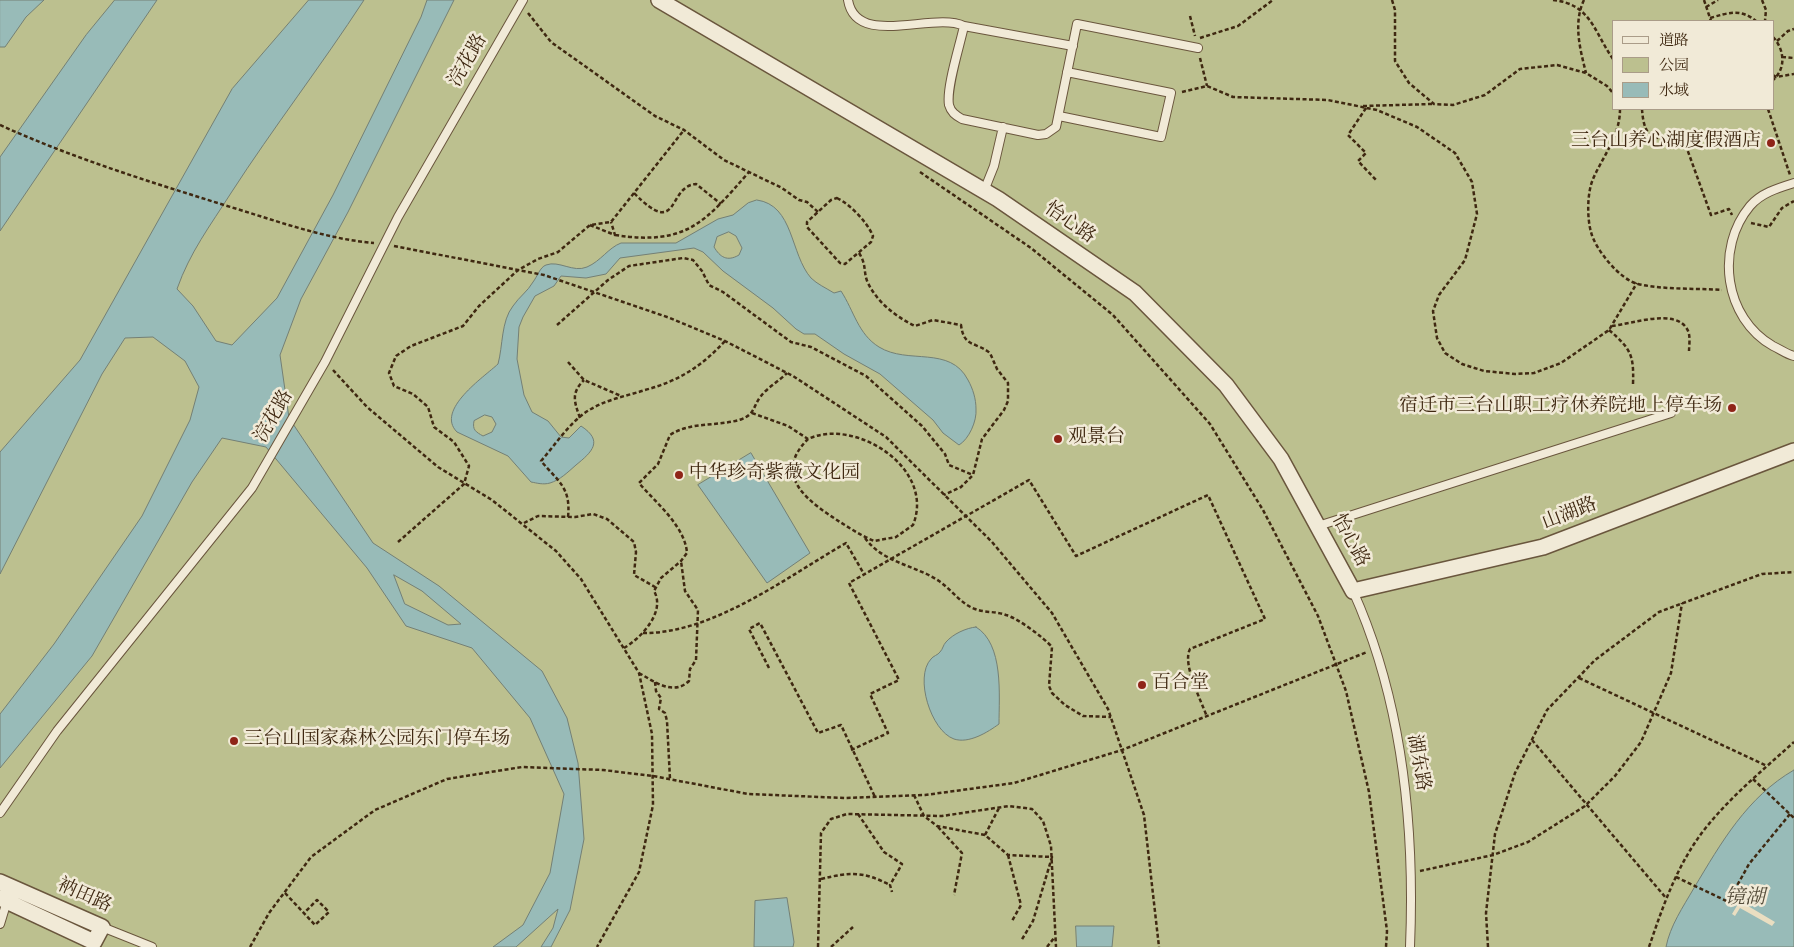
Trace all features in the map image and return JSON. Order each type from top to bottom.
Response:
[{"type":"street","name":"怡心路","points":[[659,0],[984,191],[1135,293],[1226,385],[1282,459],[1353,591]]},
{"type":"street","name":"山湖路","points":[[1353,591],[1543,547],[1794,451]]},
{"type":"street","name":"衲田路","points":[[0,882],[102,927]]},
{"type":"street","name":"衲田路","points":[[4,900],[93,944]]},
{"type":"street","points":[[93,944],[102,927]]},
{"type":"lane","points":[[848,0],[852,11],[857,16],[868,24],[881,27],[950,22],[1073,46]]},
{"type":"lane","name":"浣花路","points":[[0,813],[57,730],[252,488],[325,362],[384,244],[521,3]]},
{"type":"lane","points":[[964,26],[950,88],[949,104],[952,111],[962,119],[1038,135],[1046,134],[1056,127],[1077,24],[1197,44]]},
{"type":"lane","points":[[1059,116],[1161,138],[1171,93],[1067,72]]},
{"type":"lane","points":[[984,191],[994,166],[1003,127]]},
{"type":"lane","points":[[1793,183],[1774,189],[1750,206],[1737,228],[1728,261],[1731,290],[1743,318],[1763,340],[1794,356]]},
{"type":"lane","points":[[1318,526],[1671,413]]},
{"type":"lane","name":"湖东路","points":[[1353,591],[1368,625],[1375,649],[1404,772],[1410,823],[1412,872],[1410,947]]},
{"type":"lane","points":[[0,924],[4,900]]},
{"type":"lane","name":"衲田路","points":[[102,927],[152,947]]},
{"type":"path","points":[[1197,44],[1200,38],[1238,26],[1273,0]]},
{"type":"path","points":[[1392,0],[1395,10],[1395,61],[1409,83],[1434,104]]},
{"type":"path","points":[[1553,0],[1572,4],[1580,8],[1596,28],[1612,57]]},
{"type":"path","points":[[1584,0],[1580,8],[1578,35],[1586,72]]},
{"type":"path","points":[[1704,0],[1711,20],[1734,11],[1742,12],[1754,20]]},
{"type":"path","points":[[1706,7],[1718,0]]},
{"type":"path","points":[[1762,0],[1766,10],[1765,20]]},
{"type":"path","points":[[521,3],[557,48],[655,116],[684,130],[724,160],[782,188],[799,200],[807,202],[818,212]]},
{"type":"path","points":[[1777,41],[1788,31],[1794,29]]},
{"type":"path","points":[[1774,38],[1777,41],[1783,64],[1780,74],[1774,76]]},
{"type":"path","points":[[1782,57],[1794,58]]},
{"type":"path","points":[[1357,106],[1453,105],[1485,95],[1520,69],[1557,65],[1586,72],[1607,86],[1612,92]]},
{"type":"path","points":[[1774,76],[1794,74]]},
{"type":"path","points":[[1171,93],[1188,92],[1207,86],[1233,97],[1319,99],[1377,110],[1416,128],[1455,153],[1472,182],[1477,214],[1465,260],[1439,295],[1433,312],[1437,338],[1445,353],[1462,364],[1484,371],[1515,374],[1534,373],[1561,363],[1609,330],[1636,284]]},
{"type":"path","points":[[1366,108],[1348,135],[1366,154],[1358,160],[1377,181]]},
{"type":"path","points":[[1620,110],[1620,118],[1605,158],[1592,180],[1589,203],[1591,232],[1606,260],[1636,284],[1731,290]]},
{"type":"path","points":[[1642,110],[1643,122],[1647,132],[1654,138],[1682,142],[1686,146],[1711,215],[1729,209],[1737,228]]},
{"type":"path","points":[[1768,110],[1793,183]]},
{"type":"path","points":[[0,125],[78,158],[300,229],[349,241],[384,244],[544,275],[670,318],[725,341],[787,373],[886,437],[992,542],[1052,613],[1108,709],[1144,815],[1160,947]]},
{"type":"path","points":[[398,542],[464,484],[469,466],[454,442],[434,427],[428,406],[413,394],[394,386],[389,373],[396,356],[411,346],[463,326],[479,306],[518,270],[538,259],[558,252],[590,225],[611,222],[684,130]]},
{"type":"path","points":[[917,169],[1031,248],[1113,315],[1210,424],[1263,510],[1318,616],[1346,692],[1370,792],[1387,932],[1386,947]]},
{"type":"path","points":[[590,225],[615,235],[658,237],[685,232],[706,218],[749,172]]},
{"type":"path","points":[[634,193],[654,211],[664,212],[672,207],[688,184],[696,184],[720,204]]},
{"type":"path","points":[[838,198],[844,201],[872,236],[871,242],[859,254],[845,264],[840,263],[807,227],[807,222],[831,200],[838,198]]},
{"type":"path","points":[[1741,220],[1769,228],[1782,208],[1794,201]]},
{"type":"path","points":[[611,222],[615,235]]},
{"type":"path","points":[[859,254],[865,262],[866,281],[877,298],[886,307],[915,326],[933,320],[957,322],[961,325],[963,337],[968,343],[990,353],[996,369],[1008,383],[1008,400],[1004,410],[982,439],[972,475],[961,487],[944,495]]},
{"type":"path","points":[[557,325],[608,280],[629,266],[683,258],[692,260],[702,271],[709,285],[723,292],[791,342],[811,347],[866,376],[922,426],[945,454],[949,465],[972,475]]},
{"type":"path","points":[[1611,326],[1638,323],[1659,317],[1672,319],[1683,324],[1688,330],[1689,352]]},
{"type":"path","points":[[1609,330],[1631,351],[1634,362],[1633,384]]},
{"type":"path","points":[[568,518],[569,503],[567,490],[541,461],[564,434],[590,409],[622,396],[672,382],[692,372],[725,341]]},
{"type":"path","points":[[325,362],[367,406],[438,467],[524,524],[556,551],[581,579],[639,673],[652,734],[653,805],[639,872],[602,942],[597,947]]},
{"type":"path","points":[[568,362],[584,380],[622,396]]},
{"type":"path","points":[[624,648],[637,640],[643,633],[657,607],[658,598],[654,591],[655,587],[661,578],[682,561],[687,553],[683,537],[639,483],[658,464],[670,435],[677,430],[742,419],[752,413],[760,396],[787,373]]},
{"type":"path","points":[[580,418],[573,399],[576,388],[584,380]]},
{"type":"path","points":[[752,413],[788,426],[808,439]]},
{"type":"path","points":[[827,434],[862,440],[895,458],[908,473],[918,506],[913,525],[906,532],[884,541],[874,541],[864,537],[814,506],[794,480],[793,469],[795,456],[808,439],[827,434]]},
{"type":"path","points":[[851,750],[888,733],[870,694],[899,680],[849,583],[1029,480],[1076,556],[1208,495],[1265,619],[1190,649],[1187,654],[1188,664],[1207,717]]},
{"type":"path","points":[[524,524],[538,516],[568,518],[593,514],[601,515],[634,542],[634,575],[655,587]]},
{"type":"path","points":[[864,537],[871,546],[890,560],[913,566],[940,582],[974,609],[1007,615],[1045,639],[1052,647],[1049,686],[1052,693],[1064,705],[1083,716],[1111,717]]},
{"type":"path","points":[[643,633],[667,633],[697,625],[722,615],[846,543],[864,574]]},
{"type":"path","points":[[639,673],[655,682],[674,689],[683,687],[689,682],[690,669],[696,660],[698,610],[685,591],[682,561]]},
{"type":"path","points":[[1488,947],[1486,913],[1495,834],[1515,773],[1548,710],[1595,660],[1659,612],[1762,574],[1794,572]]},
{"type":"path","points":[[1412,872],[1430,871],[1492,855],[1528,842],[1587,804],[1615,776],[1641,742],[1655,714],[1671,673],[1682,603]]},
{"type":"path","points":[[769,668],[750,629],[760,622],[818,733],[840,725],[875,797]]},
{"type":"path","points":[[250,947],[284,892],[311,857],[375,810],[447,779],[522,767],[603,770],[653,776],[748,794],[875,797],[914,795],[1014,783],[1122,750],[1375,649]]},
{"type":"path","points":[[1579,678],[1767,766]]},
{"type":"path","points":[[655,682],[656,691],[660,698],[659,709],[665,713],[670,779]]},
{"type":"path","points":[[1532,740],[1666,898]]},
{"type":"path","points":[[1649,947],[1666,898],[1676,877],[1704,830],[1767,766],[1794,742]]},
{"type":"path","points":[[1754,779],[1794,818]]},
{"type":"path","points":[[914,795],[924,816],[937,826],[962,853],[954,895]]},
{"type":"path","points":[[818,947],[821,833],[831,819],[847,814],[942,816],[1009,806],[1032,810],[1043,821],[1051,846],[1056,947]]},
{"type":"path","points":[[985,835],[999,808]]},
{"type":"path","points":[[858,814],[884,852],[902,864],[890,886]]},
{"type":"path","points":[[1728,902],[1750,864],[1790,814]]},
{"type":"path","points":[[937,826],[985,835],[1008,855],[1021,905],[1012,921]]},
{"type":"path","points":[[1008,855],[1052,857]]},
{"type":"path","points":[[1021,941],[1033,921],[1052,857]]},
{"type":"path","points":[[821,879],[851,872],[879,880],[890,886],[892,892]]},
{"type":"path","points":[[1676,877],[1735,905]]},
{"type":"path","points":[[284,892],[315,925],[329,912],[318,900],[304,912]]},
{"type":"path","points":[[831,947],[853,927]]},
{"type":"path","points":[[1047,947],[1055,937]]},
{"type":"green space","points":[[0,0],[1794,0],[1794,947],[0,947]]},
{"type":"water","points":[[0,0],[44,0],[26,17],[5,47],[0,47]]},
{"type":"water","points":[[115,0],[157,0],[0,231],[0,157],[86,35]]},
{"type":"water","points":[[309,0],[364,0],[208,228],[194,251],[177,289],[193,306],[216,341],[232,345],[277,298],[333,195],[421,17],[427,0],[454,0],[348,212],[301,299],[280,355],[289,418],[373,543],[439,586],[542,671],[567,718],[578,763],[584,839],[570,910],[551,947],[541,947],[553,928],[558,909],[516,947],[493,947],[523,925],[550,873],[564,794],[530,718],[472,648],[406,626],[367,568],[266,447],[222,438],[192,482],[92,656],[0,768],[0,714],[54,644],[142,516],[190,420],[199,387],[185,361],[153,337],[125,338],[102,374],[0,574],[0,452],[80,360],[232,89]],"holes":[[[394,575],[422,591],[461,624],[448,625],[405,604]]]},
{"type":"water","points":[[757,200],[769,204],[778,211],[785,221],[804,268],[811,278],[834,293],[841,291],[861,329],[872,342],[890,352],[940,359],[960,369],[971,387],[976,409],[972,429],[963,442],[959,445],[943,433],[933,420],[880,374],[844,354],[815,334],[804,334],[796,329],[773,308],[723,271],[703,252],[694,248],[620,258],[606,274],[586,278],[561,276],[554,286],[535,296],[523,317],[519,327],[517,359],[524,395],[532,412],[548,421],[561,437],[569,438],[581,426],[588,431],[594,442],[587,456],[564,476],[547,484],[531,482],[508,456],[457,432],[452,423],[452,414],[457,404],[473,385],[498,364],[504,326],[509,312],[544,266],[556,264],[577,269],[587,267],[621,243],[676,243],[718,219],[733,215],[748,203]],"holes":[[[729,232],[736,236],[742,248],[739,255],[731,258],[721,256],[714,247],[717,237]],[[485,415],[492,417],[496,424],[492,432],[483,436],[475,430],[474,421]]]},
{"type":"water","points":[[751,453],[810,553],[767,583],[698,485]]},
{"type":"water","points":[[976,627],[985,635],[996,658],[999,685],[999,724],[972,739],[954,739],[938,726],[932,715],[925,690],[924,678],[926,667],[952,636]]},
{"type":"water","name":"镜湖","points":[[1794,770],[1794,947],[1666,947],[1681,909],[1736,822],[1762,794]]},
{"type":"water","points":[[787,898],[794,942],[793,947],[754,947],[755,901]]},
{"type":"water","points":[[1076,926],[1114,926],[1112,947],[1077,947]]},
{"type":"pier","points":[[1739,891],[1747,896],[1743,903],[1775,922],[1772,926],[1740,908],[1735,916],[1732,914],[1741,899],[1737,896]]},
{"type":"place","name":"三台山养心湖度假酒店","points":[[1771,143]]},
{"type":"place","name":"宿迁市三台山职工疗休养院地上停车场","points":[[1732,408]]},
{"type":"place","name":"观景台","points":[[1058,439]]},
{"type":"place","name":"中华珍奇紫薇文化园","points":[[679,475]]},
{"type":"place","name":"百合堂","points":[[1142,685]]},
{"type":"place","name":"三台山国家森林公园东门停车场","points":[[234,741]]}]
